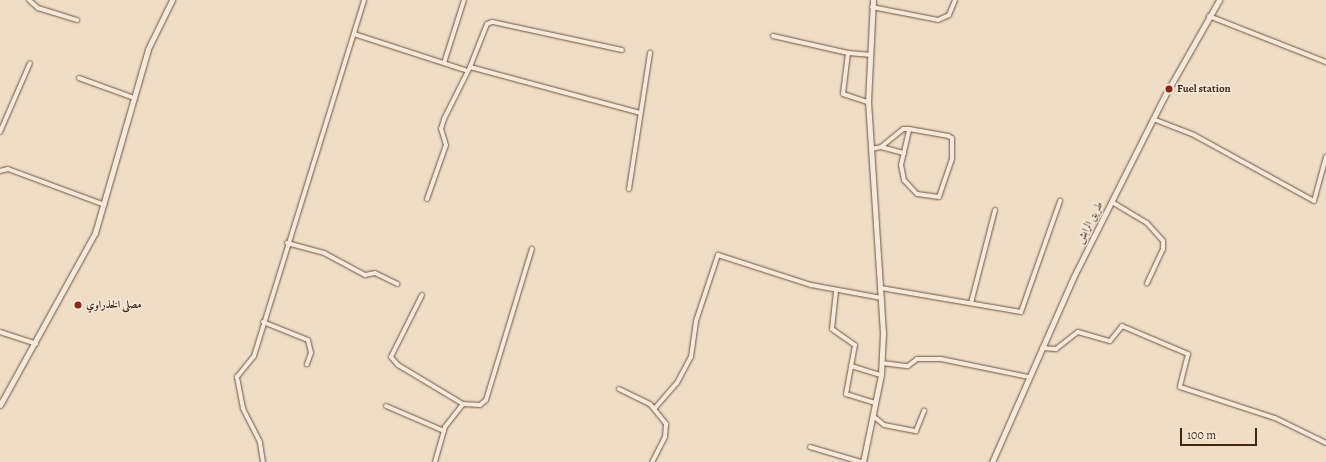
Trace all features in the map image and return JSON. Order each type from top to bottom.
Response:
[{"type":"street","points":[[29,0],[38,8],[77,20]]},
{"type":"street","points":[[0,405],[37,344],[89,248],[106,205],[134,98],[154,32],[172,0]]},
{"type":"street","points":[[263,462],[260,442],[246,416],[236,385],[240,372],[254,356],[287,243],[364,0]]},
{"type":"street","points":[[444,63],[464,0]]},
{"type":"street","points":[[810,447],[862,462],[874,416],[881,375],[882,298],[868,102],[869,55],[873,0]]},
{"type":"street","points":[[872,7],[938,20],[949,14],[955,0]]},
{"type":"street","name":"طريق الرابش","points":[[992,462],[1042,348],[1112,202],[1153,119],[1219,0]]},
{"type":"street","points":[[1209,16],[1326,62]]},
{"type":"street","points":[[427,199],[446,145],[441,129],[465,70],[470,67],[487,24],[492,22],[622,50]]},
{"type":"street","points":[[354,34],[465,70]]},
{"type":"street","points":[[773,36],[848,53],[869,55]]},
{"type":"street","points":[[629,189],[650,53]]},
{"type":"street","points":[[848,53],[843,94],[868,102]]},
{"type":"street","points":[[0,132],[30,63]]},
{"type":"street","points":[[470,67],[640,113]]},
{"type":"street","points":[[78,78],[134,98]]},
{"type":"street","points":[[1153,119],[1194,135],[1314,201],[1326,157]]},
{"type":"street","points":[[881,147],[898,130],[909,129],[948,136],[954,142],[947,180],[939,197],[917,194],[908,187],[902,172],[909,129]]},
{"type":"street","points":[[871,149],[881,147],[904,153]]},
{"type":"street","points":[[0,171],[8,169],[106,205]]},
{"type":"street","points":[[881,288],[1023,310],[1060,201]]},
{"type":"street","points":[[1112,202],[1147,223],[1163,240],[1163,249],[1147,283]]},
{"type":"street","points":[[971,303],[995,210]]},
{"type":"street","points":[[287,243],[324,253],[365,275],[374,273],[398,284]]},
{"type":"street","points":[[422,295],[392,359],[463,404],[480,405],[486,400],[532,249]]},
{"type":"street","points":[[655,408],[677,382],[691,357],[696,321],[716,256],[836,291],[882,298]]},
{"type":"street","points":[[836,291],[832,329],[854,342],[846,394],[876,403]]},
{"type":"street","points":[[263,322],[308,340],[311,353],[308,364]]},
{"type":"street","points":[[1042,348],[1056,349],[1078,332],[1110,341],[1122,326],[1188,354],[1180,387],[1275,418],[1326,443]]},
{"type":"street","points":[[0,332],[37,344]]},
{"type":"street","points":[[882,363],[908,366],[917,360],[941,360],[1029,377]]},
{"type":"street","points":[[851,366],[881,375]]},
{"type":"street","points":[[619,389],[655,408],[666,430],[652,462]]},
{"type":"street","points":[[435,462],[444,431],[463,404]]},
{"type":"street","points":[[386,406],[444,431]]},
{"type":"street","points":[[874,416],[884,425],[916,431],[924,411]]},
{"type":"place","name":"Fuel station","points":[[1169,89]]},
{"type":"place","name":"مصلى الخذراوي","points":[[78,305]]}]
